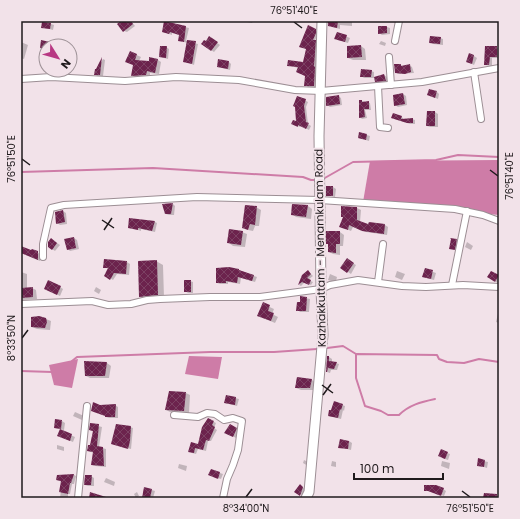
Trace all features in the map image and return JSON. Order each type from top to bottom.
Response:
[{"type":"main road","name":"Kazhakkuttam - Menamkulam Road","points":[[306,498],[309,492],[323,335],[320,289],[319,136],[322,21]]},
{"type":"street","points":[[395,41],[399,21]]},
{"type":"street","points":[[389,57],[391,85]]},
{"type":"street","points":[[21,79],[51,78],[125,82],[176,77],[239,80],[295,90],[321,91],[422,82],[499,68]]},
{"type":"street","points":[[474,72],[481,119]]},
{"type":"street","points":[[378,86],[380,127],[388,128]]},
{"type":"street","points":[[43,257],[43,244],[51,208],[64,205],[181,198],[320,200],[455,209],[467,211],[499,221]]},
{"type":"street","points":[[452,285],[467,211]]},
{"type":"street","points":[[378,282],[383,244]]},
{"type":"street","points":[[21,304],[92,301],[108,305],[131,304],[154,300],[210,297],[260,297],[320,289],[330,285],[358,280],[402,286],[426,287],[452,285],[499,288]]},
{"type":"street","points":[[78,498],[87,406]]},
{"type":"street","points":[[174,415],[198,417],[206,413],[215,414],[224,420],[233,418],[242,420],[238,450],[227,479],[223,498]]},
{"type":"shaded area","points":[[499,160],[499,215],[363,202],[370,161]]},
{"type":"shaded area","points":[[189,356],[222,357],[218,379],[185,374]]},
{"type":"shaded area","points":[[78,359],[72,388],[54,385],[49,365]]},
{"type":"building","points":[[121,21],[131,21],[133,24],[123,32],[117,24]]},
{"type":"building","points":[[164,21],[186,26],[184,42],[178,41],[179,35],[170,32],[169,34],[162,32]]},
{"type":"building","points":[[328,21],[338,21],[337,28],[328,26]]},
{"type":"building","points":[[42,22],[51,23],[50,29],[41,28]]},
{"type":"building","points":[[308,25],[316,29],[313,40],[316,40],[314,86],[304,86],[305,76],[296,72],[298,67],[287,66],[288,60],[303,62],[306,49],[299,47]]},
{"type":"building","points":[[378,26],[387,26],[387,33],[378,34]]},
{"type":"building","points":[[337,32],[347,35],[345,42],[334,39]]},
{"type":"building","points":[[209,36],[218,42],[211,51],[201,44],[204,40],[206,41]]},
{"type":"building","points":[[430,36],[441,37],[440,44],[429,43]]},
{"type":"building","points":[[187,40],[196,41],[192,64],[183,62]]},
{"type":"building","points":[[361,45],[362,57],[347,58],[347,46]]},
{"type":"building","points":[[160,46],[167,46],[166,58],[159,57]]},
{"type":"building","points":[[485,46],[497,46],[497,57],[490,57],[489,65],[484,65]]},
{"type":"building","points":[[130,51],[137,54],[135,60],[149,61],[149,57],[158,59],[155,73],[147,71],[146,75],[131,76],[133,65],[125,62]]},
{"type":"building","points":[[469,53],[474,55],[472,64],[466,62]]},
{"type":"building","points":[[102,57],[100,75],[94,75],[95,69]]},
{"type":"building","points":[[218,59],[229,61],[228,69],[217,67]]},
{"type":"building","points":[[394,64],[401,64],[401,66],[410,64],[411,72],[405,74],[395,73]]},
{"type":"building","points":[[361,69],[372,70],[371,77],[360,77]]},
{"type":"building","points":[[384,74],[386,81],[375,82],[374,77]]},
{"type":"building","points":[[429,89],[437,91],[435,98],[427,95]]},
{"type":"building","points":[[403,93],[405,104],[394,106],[393,95]]},
{"type":"building","points":[[339,95],[340,104],[326,106],[326,97]]},
{"type":"building","points":[[297,96],[306,99],[304,106],[306,122],[309,123],[306,129],[298,125],[298,127],[291,124],[293,120],[296,121],[295,107],[293,106]]},
{"type":"building","points":[[359,100],[362,100],[362,102],[369,101],[369,109],[364,109],[365,117],[359,118]]},
{"type":"building","points":[[427,111],[435,111],[435,126],[426,126]]},
{"type":"building","points":[[393,113],[402,116],[401,119],[413,118],[413,123],[407,123],[391,118]]},
{"type":"building","points":[[359,132],[367,134],[366,140],[358,138]]},
{"type":"building","points":[[326,186],[333,186],[333,196],[326,196]]},
{"type":"building","points":[[173,203],[171,214],[165,214],[162,204]]},
{"type":"building","points":[[292,204],[308,205],[306,217],[291,215]]},
{"type":"building","points":[[245,205],[257,206],[255,225],[250,224],[248,230],[242,228]]},
{"type":"building","points":[[341,206],[357,207],[357,220],[368,224],[369,222],[385,224],[384,234],[362,231],[349,225],[348,230],[339,227],[343,217],[341,217]]},
{"type":"building","points":[[63,210],[65,222],[56,224],[55,212]]},
{"type":"building","points":[[129,218],[155,221],[152,231],[138,228],[138,230],[128,228]]},
{"type":"building","points":[[229,229],[243,231],[241,245],[227,243]]},
{"type":"building","points":[[326,231],[340,231],[340,244],[336,244],[336,253],[328,252],[328,244],[326,244]]},
{"type":"building","points":[[74,237],[76,248],[67,250],[64,239]]},
{"type":"building","points":[[51,238],[57,243],[52,250],[48,247],[48,242]]},
{"type":"building","points":[[450,238],[457,239],[455,250],[449,249]]},
{"type":"building","points":[[21,246],[38,251],[38,260],[21,253]]},
{"type":"building","points":[[347,258],[354,263],[347,273],[340,268]]},
{"type":"building","points":[[104,259],[127,261],[126,274],[114,273],[110,280],[104,276],[108,268],[103,268]]},
{"type":"building","points":[[157,260],[158,295],[139,297],[138,261]]},
{"type":"building","points":[[229,267],[254,275],[252,281],[238,277],[237,283],[226,281],[226,283],[216,283],[216,268]]},
{"type":"building","points":[[425,268],[433,270],[431,279],[422,277]]},
{"type":"building","points":[[308,270],[311,274],[307,278],[311,280],[309,285],[302,282],[298,285],[302,275]]},
{"type":"building","points":[[491,271],[499,275],[495,282],[487,277]]},
{"type":"building","points":[[48,280],[61,286],[57,295],[44,289]]},
{"type":"building","points":[[184,280],[191,280],[191,292],[184,292]]},
{"type":"building","points":[[33,287],[33,297],[21,298],[21,288]]},
{"type":"building","points":[[300,296],[307,297],[306,311],[296,311],[297,302],[300,302]]},
{"type":"building","points":[[263,302],[270,305],[268,311],[274,313],[271,321],[257,316]]},
{"type":"building","points":[[39,316],[46,318],[47,322],[45,328],[31,327],[31,317]]},
{"type":"building","points":[[327,356],[329,356],[329,361],[337,362],[334,369],[328,368],[326,372]]},
{"type":"building","points":[[84,361],[107,362],[105,376],[85,376]]},
{"type":"building","points":[[297,377],[312,379],[310,388],[295,388]]},
{"type":"building","points":[[169,391],[186,392],[184,411],[165,410]]},
{"type":"building","points":[[226,395],[236,397],[235,405],[224,403]]},
{"type":"building","points":[[334,401],[343,404],[338,418],[328,416],[329,410],[331,410]]},
{"type":"building","points":[[93,402],[100,405],[116,404],[115,417],[105,417],[91,411]]},
{"type":"building","points":[[208,418],[214,421],[212,425],[215,427],[209,441],[206,440],[203,450],[195,448],[194,453],[188,452],[191,442],[198,444],[202,427]]},
{"type":"building","points":[[55,419],[62,420],[61,429],[54,428]]},
{"type":"building","points":[[90,423],[99,424],[97,446],[103,447],[104,466],[91,465],[93,452],[87,451],[93,431],[89,430]]},
{"type":"building","points":[[116,424],[131,426],[128,449],[111,444]]},
{"type":"building","points":[[230,424],[237,428],[233,437],[224,433]]},
{"type":"building","points":[[60,429],[72,434],[70,441],[57,436]]},
{"type":"building","points":[[340,439],[349,441],[348,449],[338,448]]},
{"type":"building","points":[[441,449],[448,452],[445,459],[438,456]]},
{"type":"building","points":[[478,458],[485,460],[484,467],[477,466]]},
{"type":"building","points":[[211,469],[220,472],[218,479],[208,475]]},
{"type":"building","points":[[74,474],[70,483],[68,494],[59,492],[61,481],[56,480],[57,475]]},
{"type":"building","points":[[85,475],[92,475],[91,485],[84,485]]},
{"type":"building","points":[[300,484],[303,487],[300,496],[294,492]]},
{"type":"building","points":[[424,485],[436,485],[444,488],[441,496],[424,491]]},
{"type":"building","points":[[144,487],[152,489],[150,498],[142,498]]},
{"type":"building","points":[[90,492],[106,497],[106,498],[89,498]]},
{"type":"building","points":[[484,493],[497,494],[497,498],[483,498]]},
{"type":"waterway","points":[[323,179],[353,162],[436,160],[458,155],[499,157]]},
{"type":"waterway","points":[[21,172],[153,168],[303,177],[314,180]]},
{"type":"waterway","points":[[327,348],[343,346],[356,354]]},
{"type":"waterway","points":[[72,361],[77,357],[210,352],[274,352],[317,349]]},
{"type":"waterway","points":[[435,399],[416,404],[399,415],[388,415],[365,406],[356,378],[356,354],[437,355],[439,359],[447,362],[464,363],[479,359],[499,362]]},
{"type":"waterway","points":[[21,371],[52,372]]}]
